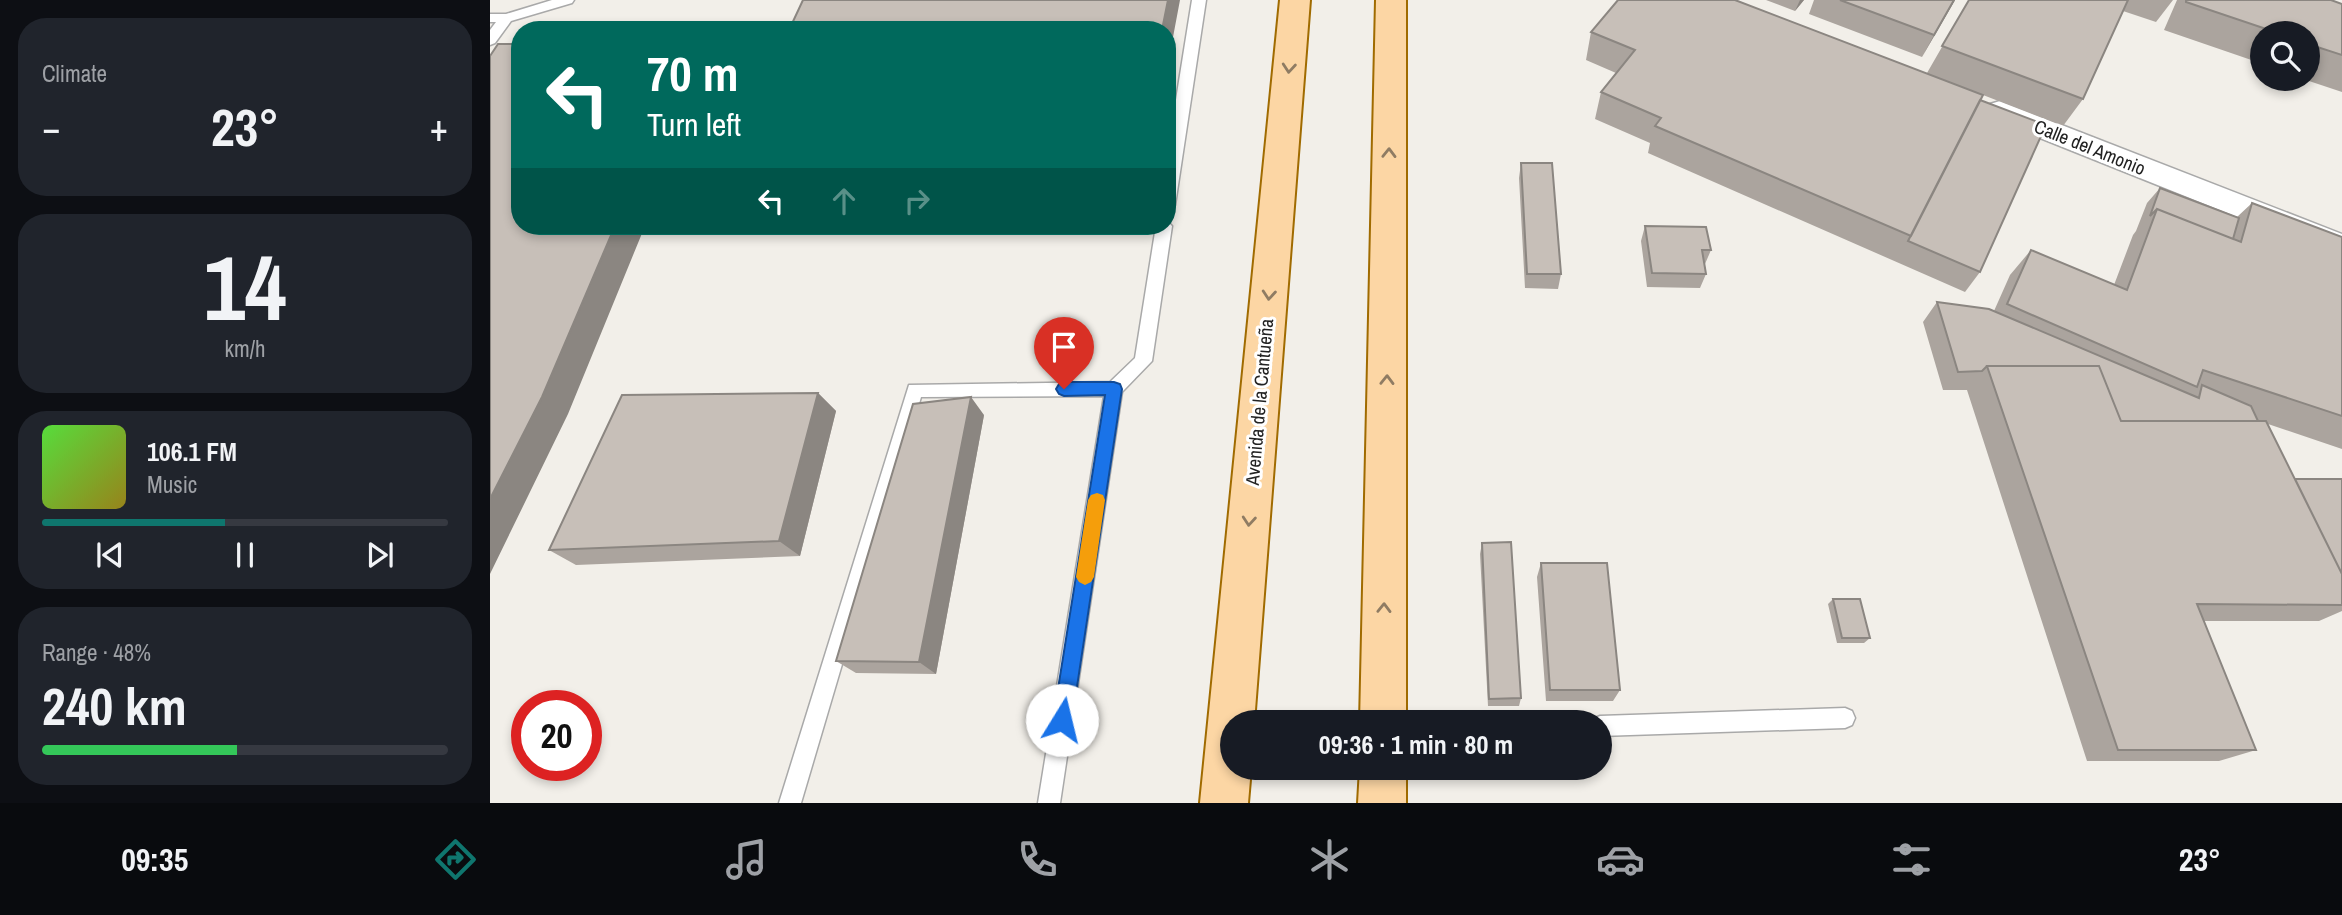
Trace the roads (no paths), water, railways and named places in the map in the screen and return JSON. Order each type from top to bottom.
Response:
[{"type":"main road","name":"Avenida de la Cantueña","points":[[1224,803],[1295,0]]},
{"type":"main road","points":[[1383,710],[1391,0]]},
{"type":"main road","points":[[1382,780],[1382,803]]},
{"type":"street","name":"Calle del Amonio","points":[[1980,103],[2342,247]]},
{"type":"lane","points":[[490,18],[506,18],[567,0]]},
{"type":"lane","points":[[1176,147],[1199,0]]},
{"type":"lane","points":[[490,40],[506,18]]},
{"type":"lane","points":[[1049,803],[1114,389],[1143,361],[1163,235]]},
{"type":"lane","points":[[790,803],[915,390],[1114,389]]},
{"type":"lane","points":[[1612,726],[1845,718]]}]
